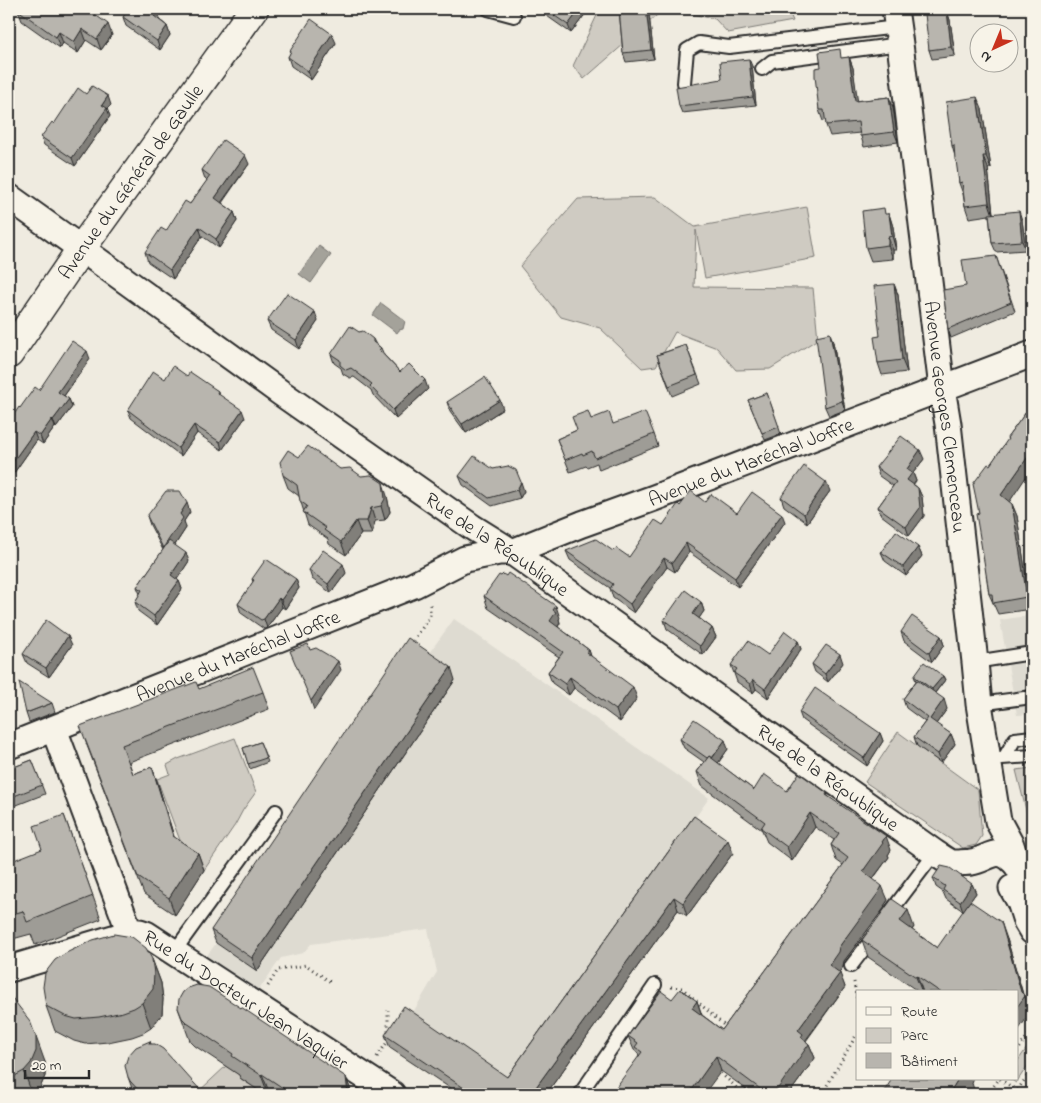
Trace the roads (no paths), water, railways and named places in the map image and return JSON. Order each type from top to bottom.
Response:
[{"type":"street","name":"Avenue du Général de Gaulle","points":[[9,354],[80,249],[254,9]]},
{"type":"street","name":"Avenue Georges Clemenceau","points":[[897,27],[948,424],[978,704],[996,759],[999,824],[994,854]]},
{"type":"street","name":"Rue de la République","points":[[9,197],[282,393],[464,521],[512,552],[935,853],[952,863],[972,862],[994,854]]},
{"type":"street","name":"Avenue du Maréchal Joffre","points":[[9,746],[414,585],[465,558],[499,552],[512,552],[1032,354]]},
{"type":"street","points":[[464,521],[467,539],[465,558]]},
{"type":"street","points":[[54,729],[130,933]]},
{"type":"street","name":"Avenue Georges Clemenceau","points":[[999,824],[1011,844],[1018,866]]},
{"type":"street","points":[[1020,902],[1023,878],[1018,866],[1008,856],[994,854],[996,862],[1009,879],[1032,931]]},
{"type":"street","name":"Rue du Docteur Jean Vaquier","points":[[9,969],[130,933],[140,932],[146,934],[392,1094]]},
{"type":"lane","points":[[488,9],[514,16]]},
{"type":"lane","points":[[762,69],[772,61],[897,27]]},
{"type":"lane","points":[[684,83],[687,50],[699,43],[729,46],[897,27]]},
{"type":"lane","points":[[975,662],[1032,653]]},
{"type":"lane","points":[[978,704],[1032,697]]},
{"type":"lane","points":[[996,759],[1015,739],[1032,737]]},
{"type":"lane","points":[[996,759],[1032,756]]},
{"type":"lane","points":[[174,952],[276,811]]},
{"type":"lane","points":[[852,966],[935,853]]},
{"type":"lane","points":[[582,1094],[582,1091],[655,985]]}]
